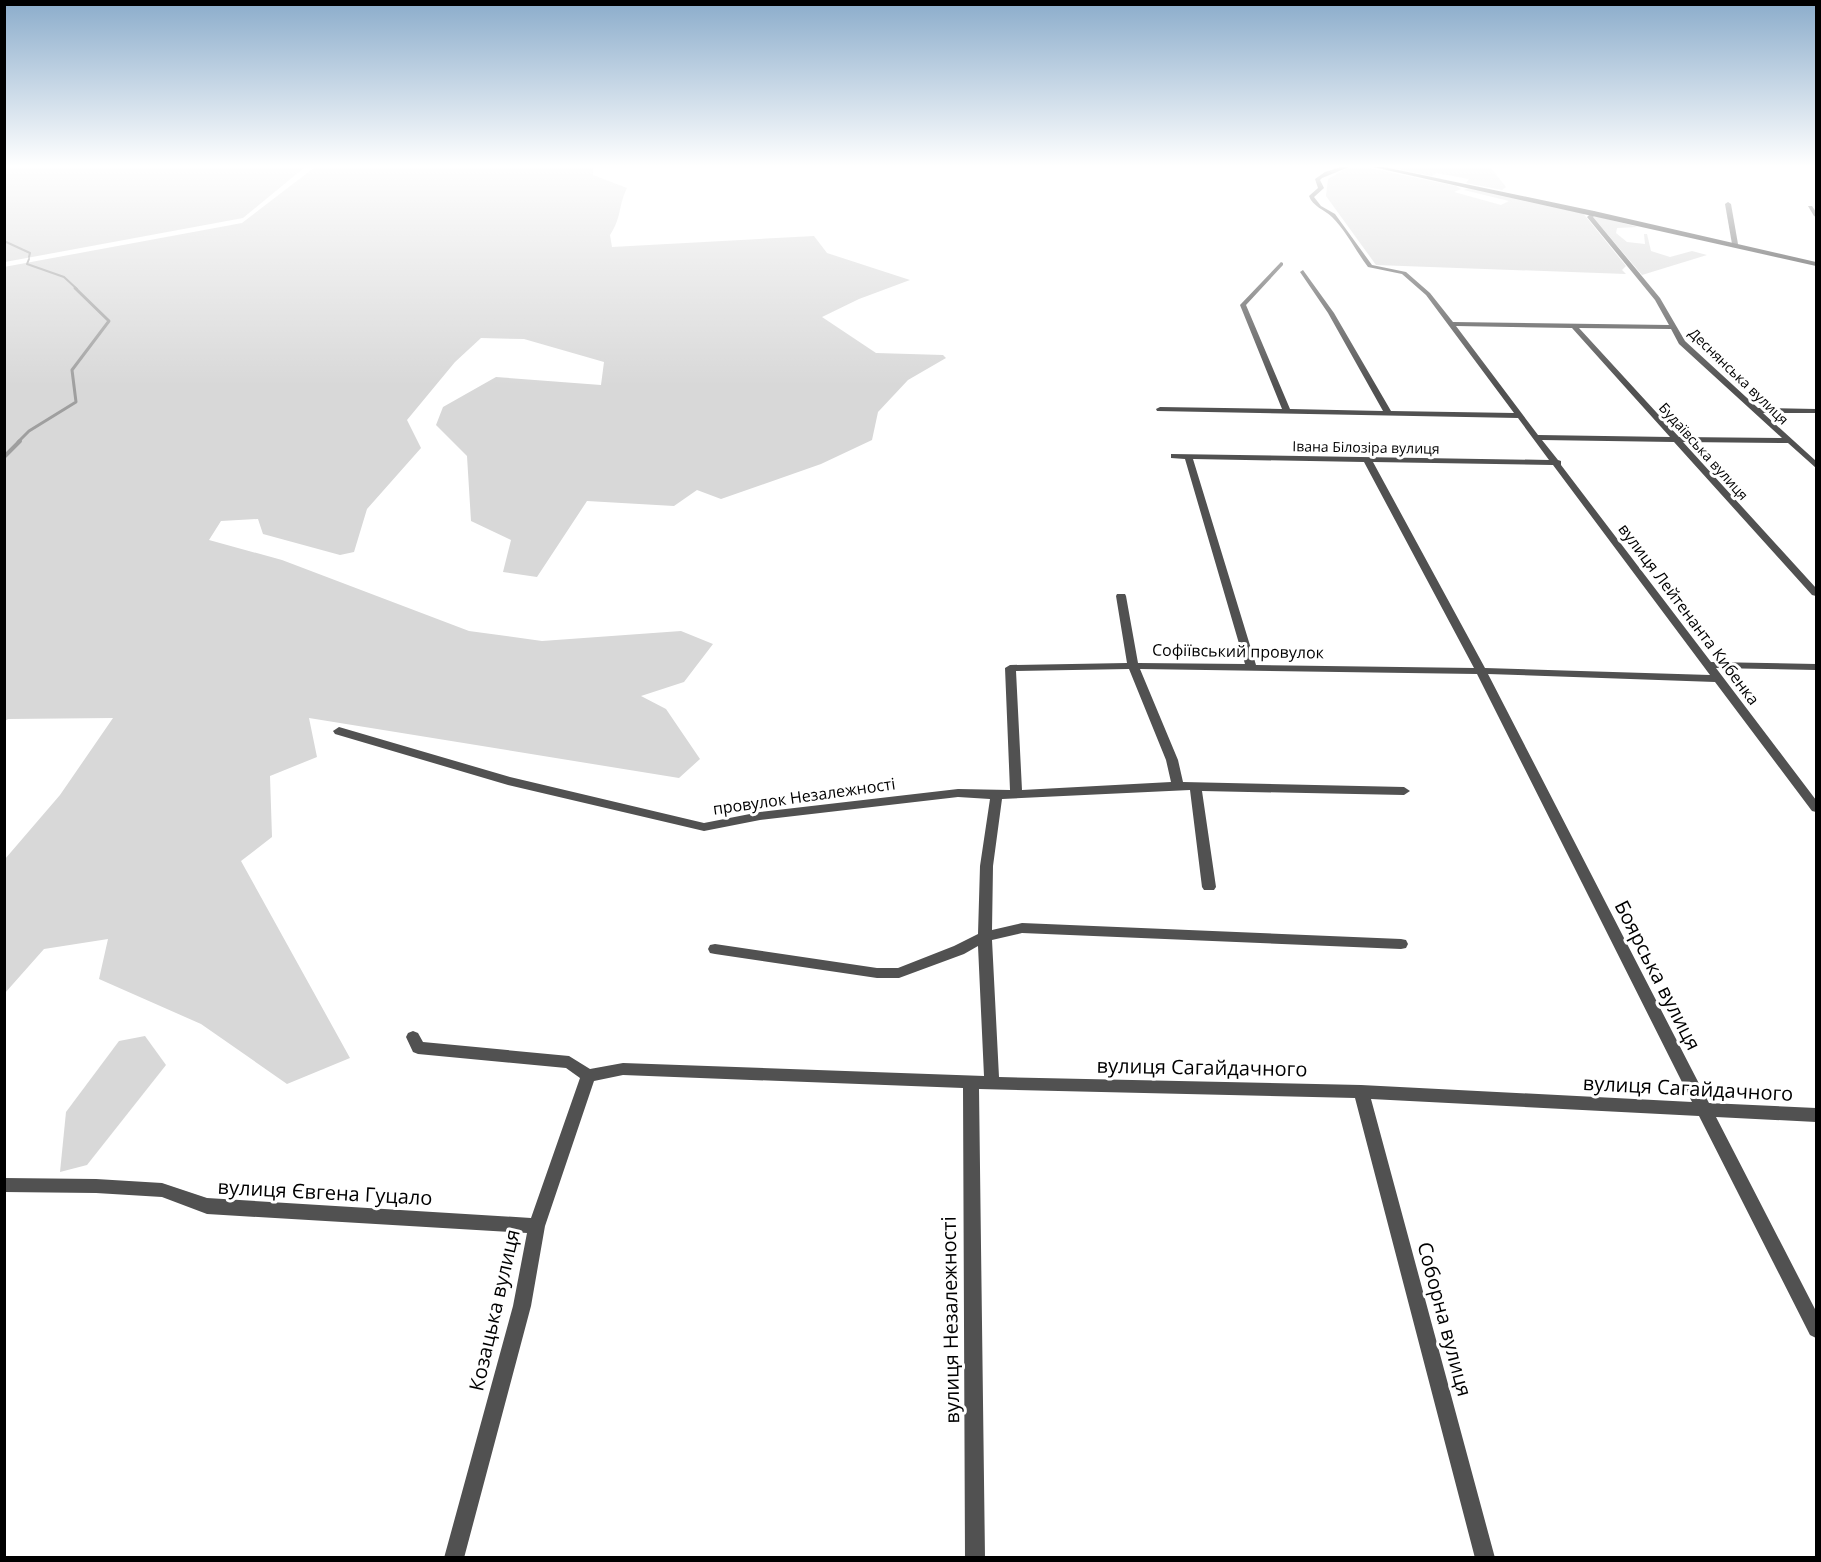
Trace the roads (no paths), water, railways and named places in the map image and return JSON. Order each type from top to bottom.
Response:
[{"type":"street","points":[[1351,240],[1370,266],[1404,273],[1412,278],[1453,324],[1522,417]]},
{"type":"street","name":"Деснянська вулиця","points":[[1609,240],[1658,298],[1682,342],[1816,465]]},
{"type":"street","points":[[1716,240],[1816,264]]},
{"type":"street","points":[[1734,240],[1735,244]]},
{"type":"street","points":[[1281,264],[1243,305],[1287,412]]},
{"type":"street","points":[[1303,272],[1331,313],[1389,414]]},
{"type":"street","points":[[1453,324],[1674,327]]},
{"type":"street","name":"Будаївська вулиця","points":[[1573,326],[1816,593]]},
{"type":"street","points":[[1160,409],[1522,417]]},
{"type":"street","points":[[1755,410],[1816,411]]},
{"type":"street","name":"вулиця Лейтенанта Кибенка","points":[[1522,417],[1816,808]]},
{"type":"street","points":[[1538,437],[1790,441]]},
{"type":"street","name":"Івана Білозіра вулиця","points":[[1174,456],[1558,464]]},
{"type":"street","points":[[1188,456],[1251,667]]},
{"type":"street","name":"Боярська вулиця","points":[[1368,461],[1481,671],[1816,1329]]},
{"type":"street","points":[[1016,794],[1010,668],[1133,666],[1121,596]]},
{"type":"street","name":"Софіївський провулок","points":[[1178,786],[1172,760],[1133,666],[1481,671],[1720,679]]},
{"type":"street","points":[[1710,666],[1816,667]]},
{"type":"street","name":"провулок Незалежності","points":[[339,731],[508,781],[704,827],[760,816],[958,793],[997,795],[1178,786]]},
{"type":"street","points":[[1178,786],[1404,791]]},
{"type":"street","points":[[1195,786],[1209,887]]},
{"type":"street","points":[[992,1083],[984,910],[989,831],[997,795]]},
{"type":"street","points":[[715,950],[877,973],[899,973],[959,950],[986,936],[1022,928],[1401,944]]},
{"type":"street","points":[[413,1037],[418,1048],[569,1062],[588,1076]]},
{"type":"street","name":"вулиця Сагайдачного","points":[[588,1076],[623,1069],[992,1083],[1361,1092],[1816,1115]]},
{"type":"street","name":"Козацька вулиця","points":[[454,1557],[522,1306],[537,1226],[588,1076]]},
{"type":"street","name":"вулиця Незалежності","points":[[971,1082],[975,1557]]},
{"type":"street","name":"Соборна вулиця","points":[[1361,1092],[1485,1557]]},
{"type":"street","name":"вулиця Євгена Гуцало","points":[[4,1185],[96,1186],[162,1190],[207,1206],[537,1226]]},
{"type":"waterway","points":[[4,241],[30,253],[29,257]]},
{"type":"waterway","points":[[29,259],[27,264],[64,277],[77,289]]},
{"type":"waterway","points":[[18,442],[29,431],[76,402],[72,370],[109,321],[75,288]]},
{"type":"waterway","points":[[4,457],[20,441]]}]
